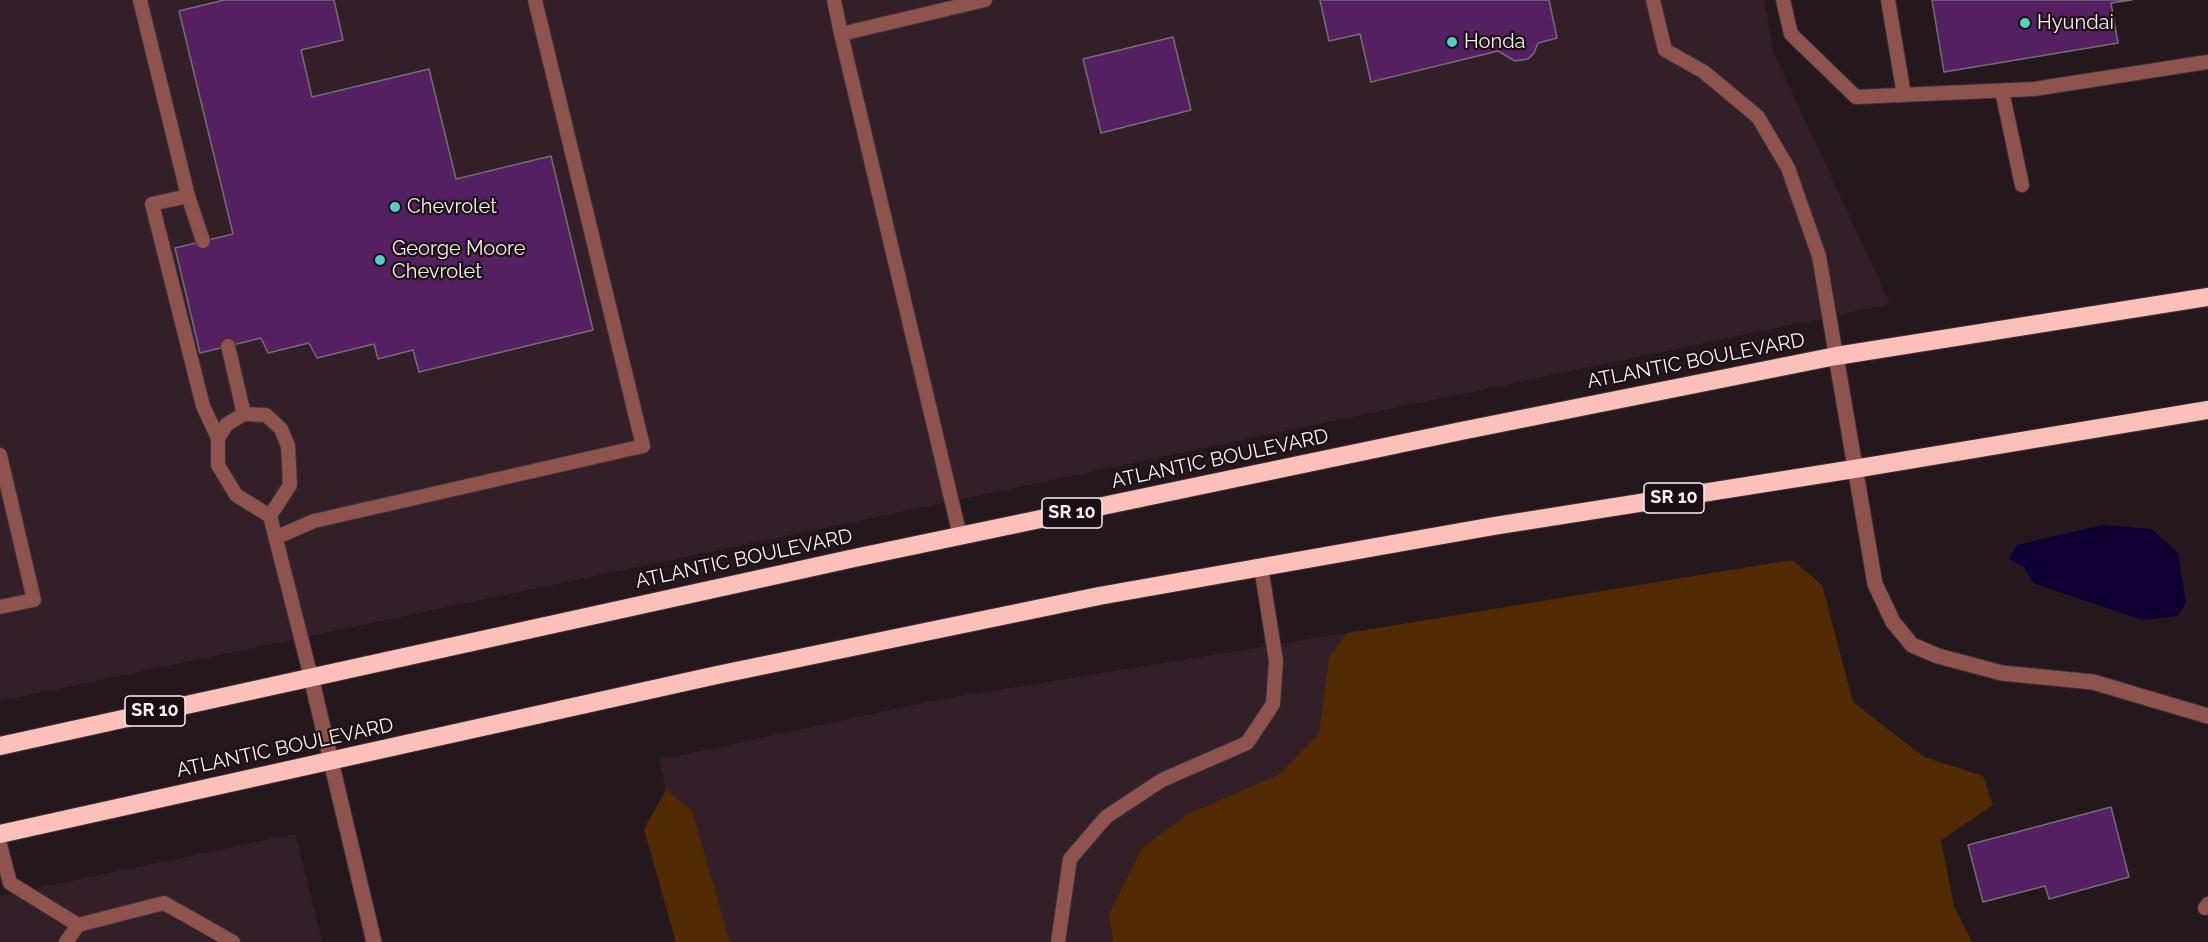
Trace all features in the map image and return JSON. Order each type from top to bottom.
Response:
[{"type":"highway","name":"ATLANTIC BOULEVARD","points":[[0,746],[960,536],[1438,436],[1836,356],[2208,297]]},
{"type":"highway","name":"ATLANTIC BOULEVARD","points":[[0,834],[869,643],[1099,596],[1494,526],[2208,410]]},
{"type":"street","points":[[1836,356],[1875,584],[1893,622],[1912,645],[1938,656],[2002,673],[2093,682],[2208,716]]},
{"type":"street","points":[[310,677],[374,942]]},
{"type":"lane","points":[[140,0],[188,196],[203,241]]},
{"type":"lane","points":[[277,537],[314,521],[643,446],[535,0]]},
{"type":"lane","points":[[834,0],[960,536]]},
{"type":"lane","points":[[841,34],[984,0]]},
{"type":"lane","points":[[1653,0],[1665,50],[1704,72],[1758,117],[1788,168],[1819,256],[1836,356]]},
{"type":"lane","points":[[1783,0],[1791,34],[1857,98],[2034,89],[2208,62]]},
{"type":"lane","points":[[1888,0],[1904,95]]},
{"type":"lane","points":[[2002,90],[2022,185]]},
{"type":"lane","points":[[188,196],[152,204],[203,406],[218,438],[218,465],[236,495],[270,516],[310,677]]},
{"type":"lane","points":[[228,346],[244,414]]},
{"type":"lane","points":[[218,438],[227,424],[244,414],[266,415],[281,429],[288,446],[290,485],[270,516]]},
{"type":"lane","points":[[0,455],[34,600],[0,607]]},
{"type":"lane","points":[[1058,942],[1070,859],[1106,817],[1162,780],[1247,743],[1273,704],[1276,661],[1261,567]]},
{"type":"lane","points":[[0,845],[10,883],[78,925]]},
{"type":"lane","points":[[66,942],[78,925],[164,903],[233,942]]},
{"type":"shaded area","points":[[0,0],[1764,0],[1773,51],[1890,304],[0,701]]},
{"type":"shaded area","points":[[2103,525],[2152,529],[2178,553],[2186,603],[2178,616],[2142,620],[2033,583],[2024,567],[2009,559],[2017,545]]},
{"type":"shaded area","points":[[1792,560],[1822,585],[1853,702],[1924,757],[1983,776],[1993,805],[1941,840],[1954,906],[1972,942],[1113,942],[1109,914],[1142,848],[1188,814],[1280,774],[1319,733],[1329,657],[1347,633]]},
{"type":"shaded area","points":[[1347,633],[1329,657],[1319,733],[1280,774],[1188,814],[1109,914],[1113,942],[730,942],[692,810],[666,790],[659,760],[937,700]]},
{"type":"shaded area","points":[[666,790],[692,810],[730,942],[676,942],[644,829]]},
{"type":"shaded area","points":[[295,834],[322,942],[0,942],[0,896]]},
{"type":"building","name":"Chevrolet","points":[[224,0],[334,0],[343,40],[301,50],[312,97],[429,69],[456,179],[551,156],[593,330],[419,372],[413,350],[378,359],[374,344],[317,358],[309,343],[268,353],[261,338],[200,353],[175,248],[233,234],[179,11]]},
{"type":"building","name":"Honda","points":[[1320,0],[1549,0],[1557,38],[1538,43],[1534,53],[1528,59],[1515,61],[1498,51],[1371,82],[1360,34],[1329,41]]},
{"type":"building","name":"Hyundai","points":[[1932,0],[2132,0],[2111,3],[2118,43],[1944,72]]},
{"type":"building","points":[[1173,37],[1191,110],[1101,133],[1083,59]]},
{"type":"building","points":[[2111,807],[2129,877],[2049,899],[2045,886],[1983,902],[1968,845]]},
{"type":"place","name":"Hyundai","points":[[2025,23]]},
{"type":"place","name":"Honda","points":[[1452,42]]},
{"type":"place","name":"Chevrolet","points":[[395,207]]},
{"type":"place","name":"George Moore Chevrolet","points":[[380,260]]}]
